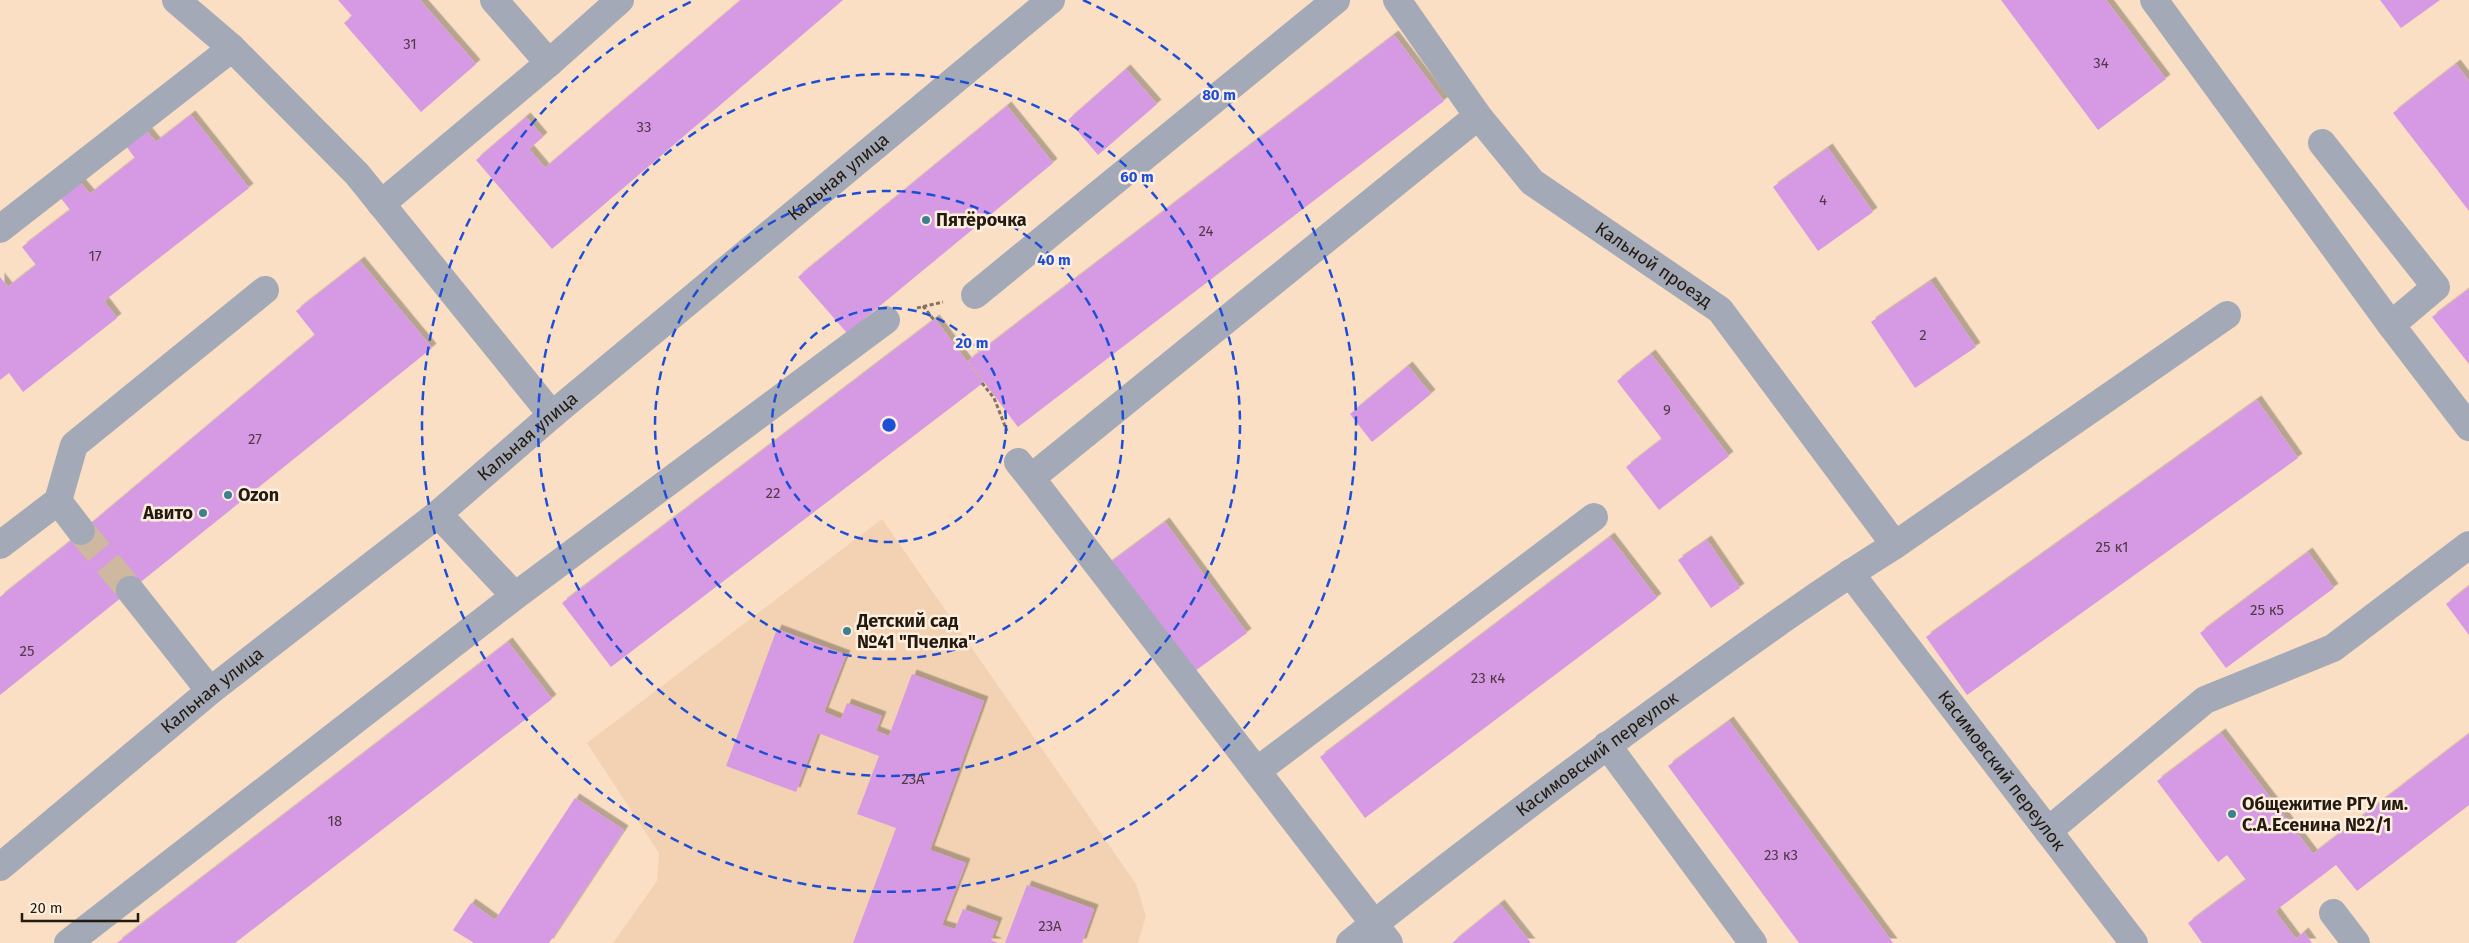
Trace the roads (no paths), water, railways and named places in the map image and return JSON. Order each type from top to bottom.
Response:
[{"type":"street","points":[[176,0],[232,48],[357,174],[552,415]]},
{"type":"street","points":[[494,0],[549,63]]},
{"type":"street","points":[[381,204],[549,63],[620,0]]},
{"type":"street","points":[[975,295],[1336,0]]},
{"type":"street","name":"Кальной проезд","points":[[1397,0],[1478,116],[1532,182],[1720,310],[1895,545]]},
{"type":"street","points":[[2154,0],[2391,325],[2469,427]]},
{"type":"street","name":"Кальная улица","points":[[0,867],[210,691],[438,514],[1036,4]]},
{"type":"street","points":[[0,229],[232,48]]},
{"type":"street","points":[[1381,934],[1258,770],[1024,470],[1478,116]]},
{"type":"street","points":[[2322,143],[2436,287],[2391,325]]},
{"type":"street","points":[[0,545],[58,500],[74,445],[264,290]]},
{"type":"street","name":"Касимовский переулок","points":[[1350,943],[1381,934],[1608,745],[1850,573],[1895,545],[2227,315]]},
{"type":"street","points":[[68,943],[515,596],[886,320]]},
{"type":"street","points":[[58,500],[81,531]]},
{"type":"street","points":[[438,514],[515,596]]},
{"type":"street","points":[[1258,770],[1594,517]]},
{"type":"street","points":[[2048,831],[2205,700],[2334,648],[2469,545]]},
{"type":"street","name":"Касимовский переулок","points":[[1850,573],[2134,943]]},
{"type":"street","points":[[130,590],[210,691]]},
{"type":"street","points":[[1608,745],[1753,943]]},
{"type":"street","points":[[2333,913],[2356,943]]},
{"type":"tunnel","points":[[81,531],[130,590]]},
{"type":"place","name":"Пятёрочка","points":[[926,220]]},
{"type":"place","name":"Ozon","points":[[228,495]]},
{"type":"place","name":"Авито","points":[[203,513]]},
{"type":"place","name":"Детский сад №41 \"Пчелка\"","points":[[847,631]]},
{"type":"place","name":"Общежитие РГУ им. С.А.Есенина №2/1","points":[[2232,814]]}]
